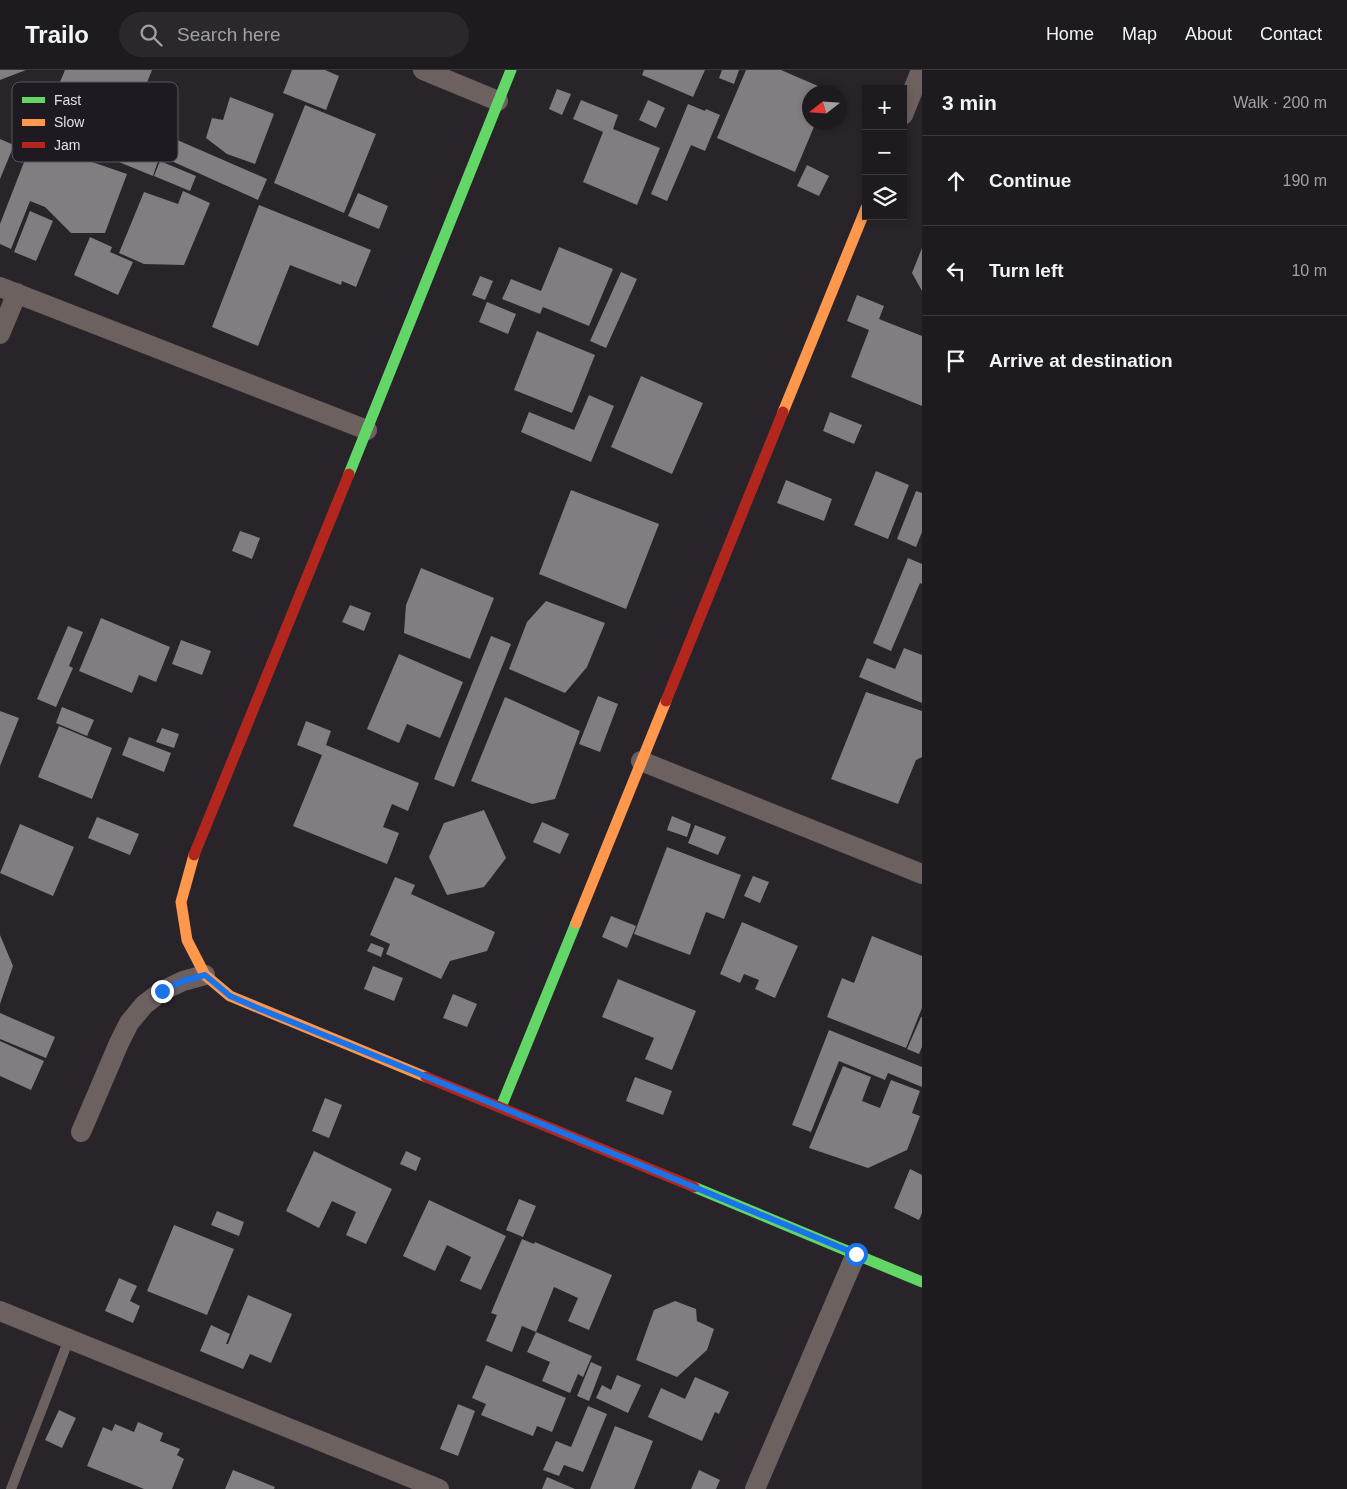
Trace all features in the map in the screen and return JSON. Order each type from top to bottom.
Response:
[{"type":"street","points":[[423,70],[498,101]]},
{"type":"street","points":[[511,70],[190,865],[182,902],[187,940],[205,975],[230,996],[922,1282]]},
{"type":"street","points":[[907,105],[921,70]]},
{"type":"street","points":[[501,1107],[862,218]]},
{"type":"street","points":[[0,334],[8,290],[367,430]]},
{"type":"street","points":[[642,761],[922,874]]},
{"type":"street","points":[[81,1132],[118,1043],[129,1023],[144,1005],[162,991],[183,981],[205,975]]},
{"type":"street","points":[[755,1489],[856,1254]]},
{"type":"street","points":[[0,1311],[439,1489]]},
{"type":"lane","points":[[11,1489],[69,1339]]},
{"type":"building","points":[[0,70],[26,70],[0,80]]},
{"type":"building","points":[[65,70],[152,70],[147,82],[60,82]]},
{"type":"building","points":[[292,70],[325,70],[339,76],[326,110],[283,93]]},
{"type":"building","points":[[644,70],[705,70],[693,97],[642,75]]},
{"type":"building","points":[[722,70],[739,70],[734,84],[719,78]]},
{"type":"building","points":[[746,70],[781,70],[816,85],[802,85],[802,130],[813,130],[795,172],[717,138]]},
{"type":"building","points":[[557,89],[571,94],[562,115],[549,109]]},
{"type":"building","points":[[230,97],[274,114],[255,164],[227,154],[206,138],[212,118],[223,120]]},
{"type":"building","points":[[581,100],[618,115],[613,129],[660,148],[637,205],[583,182],[603,132],[573,119]]},
{"type":"building","points":[[648,100],[665,108],[656,128],[639,120]]},
{"type":"building","points":[[688,104],[720,115],[705,151],[691,145],[667,201],[651,194]]},
{"type":"building","points":[[305,105],[376,134],[344,213],[274,183]]},
{"type":"building","points":[[0,139],[12,144],[12,150],[0,179]]},
{"type":"building","points":[[178,140],[267,179],[258,200],[174,162],[178,162]]},
{"type":"building","points":[[24,162],[92,162],[127,174],[105,233],[71,233],[45,207],[30,201],[11,249],[0,244],[0,224]]},
{"type":"building","points":[[119,162],[158,162],[153,176]]},
{"type":"building","points":[[160,162],[162,162],[196,176],[190,191],[154,176]]},
{"type":"building","points":[[807,165],[829,176],[819,196],[797,186]]},
{"type":"building","points":[[183,191],[210,203],[184,265],[144,264],[119,253],[144,192],[178,204]]},
{"type":"building","points":[[358,193],[388,206],[379,229],[348,216]]},
{"type":"building","points":[[259,205],[371,250],[356,287],[342,281],[341,285],[290,265],[258,346],[212,327]]},
{"type":"building","points":[[30,211],[53,221],[36,261],[14,252]]},
{"type":"building","points":[[90,237],[112,247],[110,252],[133,262],[118,295],[74,275]]},
{"type":"building","points":[[559,247],[613,269],[589,326],[543,307],[540,314],[502,299],[511,279],[541,291]]},
{"type":"building","points":[[922,248],[922,291],[912,273]]},
{"type":"building","points":[[621,272],[637,279],[606,348],[590,341]]},
{"type":"building","points":[[480,276],[493,281],[485,300],[472,295]]},
{"type":"building","points":[[857,295],[884,306],[879,319],[922,336],[922,406],[851,377],[869,330],[847,321]]},
{"type":"building","points":[[487,302],[516,314],[508,334],[479,322]]},
{"type":"building","points":[[537,331],[595,355],[572,413],[514,390]]},
{"type":"building","points":[[641,376],[703,403],[672,474],[611,447]]},
{"type":"building","points":[[589,395],[614,406],[591,462],[521,432],[529,412],[574,430]]},
{"type":"building","points":[[830,412],[862,425],[854,444],[823,431]]},
{"type":"building","points":[[876,471],[909,485],[888,539],[854,525]]},
{"type":"building","points":[[786,480],[832,499],[824,521],[777,503]]},
{"type":"building","points":[[571,490],[659,524],[626,609],[539,574]]},
{"type":"building","points":[[916,491],[922,493],[922,532],[916,547],[897,539]]},
{"type":"building","points":[[240,531],[260,538],[252,559],[232,551]]},
{"type":"building","points":[[908,558],[922,564],[922,584],[920,583],[891,651],[873,643]]},
{"type":"building","points":[[421,568],[494,598],[470,659],[404,633],[406,605]]},
{"type":"building","points":[[546,601],[605,623],[587,667],[565,693],[509,669],[527,622]]},
{"type":"building","points":[[350,605],[371,613],[364,631],[342,622]]},
{"type":"building","points":[[101,618],[170,647],[156,682],[139,675],[132,693],[79,671]]},
{"type":"building","points":[[68,626],[83,632],[69,666],[73,668],[56,707],[37,699]]},
{"type":"building","points":[[491,636],[511,644],[454,787],[434,779]]},
{"type":"building","points":[[181,640],[211,651],[202,675],[172,664]]},
{"type":"building","points":[[904,648],[922,655],[922,703],[859,677],[867,658],[895,669]]},
{"type":"building","points":[[399,654],[463,682],[440,738],[407,724],[399,743],[367,729]]},
{"type":"building","points":[[866,692],[922,711],[922,757],[916,760],[898,804],[831,779]]},
{"type":"building","points":[[598,696],[618,704],[600,752],[579,744]]},
{"type":"building","points":[[505,697],[580,731],[555,799],[532,804],[471,781]]},
{"type":"building","points":[[62,707],[94,720],[87,736],[56,723]]},
{"type":"building","points":[[0,711],[19,718],[0,766]]},
{"type":"building","points":[[306,721],[331,731],[326,745],[419,783],[408,811],[392,804],[383,827],[399,833],[387,864],[293,826],[322,755],[297,745]]},
{"type":"building","points":[[59,726],[112,748],[92,799],[38,777]]},
{"type":"building","points":[[162,728],[179,734],[174,748],[156,742]]},
{"type":"building","points":[[129,737],[171,753],[164,772],[122,755]]},
{"type":"building","points":[[484,810],[506,858],[484,887],[447,895],[429,857],[444,823]]},
{"type":"building","points":[[672,816],[691,824],[687,837],[667,830]]},
{"type":"building","points":[[97,817],[139,834],[130,855],[88,838]]},
{"type":"building","points":[[542,822],[569,834],[560,854],[533,842]]},
{"type":"building","points":[[20,824],[74,847],[53,896],[0,873]]},
{"type":"building","points":[[695,825],[726,837],[718,855],[688,843]]},
{"type":"building","points":[[667,847],[741,875],[724,919],[706,912],[690,955],[634,934]]},
{"type":"building","points":[[753,876],[769,882],[760,903],[744,896]]},
{"type":"building","points":[[395,877],[415,885],[411,894],[495,932],[487,951],[450,961],[441,979],[386,954],[390,944],[370,935]]},
{"type":"building","points":[[611,916],[636,926],[627,948],[602,937]]},
{"type":"building","points":[[742,922],[798,946],[775,998],[755,989],[759,980],[744,974],[740,983],[720,974]]},
{"type":"building","points":[[0,935],[13,966],[0,1004]]},
{"type":"building","points":[[872,936],[922,956],[922,1008],[906,1048],[827,1017],[842,978],[854,983]]},
{"type":"building","points":[[371,943],[384,948],[381,957],[367,951]]},
{"type":"building","points":[[373,966],[403,978],[394,1001],[364,989]]},
{"type":"building","points":[[618,979],[696,1011],[672,1070],[645,1059],[654,1038],[602,1017]]},
{"type":"building","points":[[453,994],[477,1004],[467,1027],[443,1018]]},
{"type":"building","points":[[0,1013],[55,1037],[46,1058],[0,1039]]},
{"type":"building","points":[[921,1017],[922,1047],[919,1054],[907,1049]]},
{"type":"building","points":[[829,1030],[922,1067],[922,1087],[888,1073],[885,1080],[839,1061],[811,1132],[792,1125]]},
{"type":"building","points":[[0,1041],[44,1061],[31,1090],[0,1076]]},
{"type":"building","points":[[843,1066],[871,1077],[862,1101],[880,1108],[891,1080],[920,1091],[912,1113],[920,1116],[907,1150],[868,1168],[809,1148]]},
{"type":"building","points":[[635,1077],[672,1091],[663,1115],[626,1101]]},
{"type":"building","points":[[325,1098],[342,1105],[329,1138],[312,1131]]},
{"type":"building","points":[[314,1151],[392,1189],[366,1244],[346,1235],[356,1212],[332,1201],[319,1228],[286,1211]]},
{"type":"building","points":[[406,1151],[421,1158],[416,1171],[400,1164]]},
{"type":"building","points":[[910,1169],[922,1175],[922,1213],[919,1220],[894,1208]]},
{"type":"building","points":[[519,1199],[536,1206],[523,1237],[506,1230]]},
{"type":"building","points":[[429,1200],[506,1236],[481,1290],[460,1281],[471,1257],[447,1245],[435,1271],[403,1256]]},
{"type":"building","points":[[217,1211],[244,1222],[239,1236],[211,1225]]},
{"type":"building","points":[[174,1225],[234,1249],[207,1315],[147,1291]]},
{"type":"building","points":[[522,1239],[534,1244],[535,1242],[612,1275],[589,1330],[568,1321],[578,1298],[554,1287],[536,1332],[522,1326],[512,1352],[486,1341],[497,1315],[491,1313]]},
{"type":"building","points":[[119,1278],[137,1286],[130,1301],[140,1306],[133,1323],[105,1311]]},
{"type":"building","points":[[248,1295],[292,1314],[271,1363],[250,1354],[243,1369],[200,1351],[211,1325],[230,1334],[226,1344],[228,1344]]},
{"type":"building","points":[[675,1301],[696,1309],[697,1321],[714,1329],[707,1350],[677,1377],[636,1360],[654,1310]]},
{"type":"building","points":[[536,1332],[592,1356],[583,1377],[578,1374],[570,1393],[542,1381],[550,1362],[527,1352]]},
{"type":"building","points":[[591,1362],[602,1367],[589,1401],[577,1396]]},
{"type":"building","points":[[486,1365],[566,1398],[552,1432],[537,1426],[533,1436],[481,1415],[486,1404],[472,1398]]},
{"type":"building","points":[[617,1375],[641,1385],[628,1413],[596,1398],[602,1385],[611,1390]]},
{"type":"building","points":[[695,1377],[729,1392],[719,1414],[715,1412],[702,1441],[648,1417],[661,1388],[685,1399]]},
{"type":"building","points":[[458,1404],[475,1411],[458,1456],[440,1449]]},
{"type":"building","points":[[588,1406],[607,1414],[583,1472],[564,1465],[559,1476],[543,1470],[556,1441],[571,1447]]},
{"type":"building","points":[[59,1410],[76,1418],[62,1448],[45,1440]]},
{"type":"building","points":[[138,1422],[163,1433],[160,1441],[180,1449],[177,1455],[184,1459],[172,1489],[144,1489],[87,1466],[103,1427],[112,1431],[115,1424],[134,1432]]},
{"type":"building","points":[[615,1426],[653,1441],[634,1489],[590,1489]]},
{"type":"building","points":[[233,1470],[275,1487],[274,1489],[225,1489]]},
{"type":"building","points":[[699,1470],[720,1480],[716,1489],[691,1489]]},
{"type":"building","points":[[547,1477],[575,1489],[542,1489]]},
{"type":"traffic: fast","points":[[349,474],[511,70]]},
{"type":"traffic: fast","points":[[501,1107],[576,923]]},
{"type":"traffic: fast","points":[[694,1187],[922,1282]]},
{"type":"traffic: slow","points":[[783,412],[862,218]]},
{"type":"traffic: slow","points":[[576,923],[666,701]]},
{"type":"traffic: slow","points":[[194,855],[181,902],[187,940],[205,975],[230,996],[426,1077]]},
{"type":"traffic: jam","points":[[666,701],[783,412]]},
{"type":"traffic: jam","points":[[194,855],[349,474]]},
{"type":"traffic: jam","points":[[426,1077],[694,1187]]},
{"type":"route","points":[[162,991],[183,981],[205,975],[230,996],[260,1009],[856,1254]]}]
